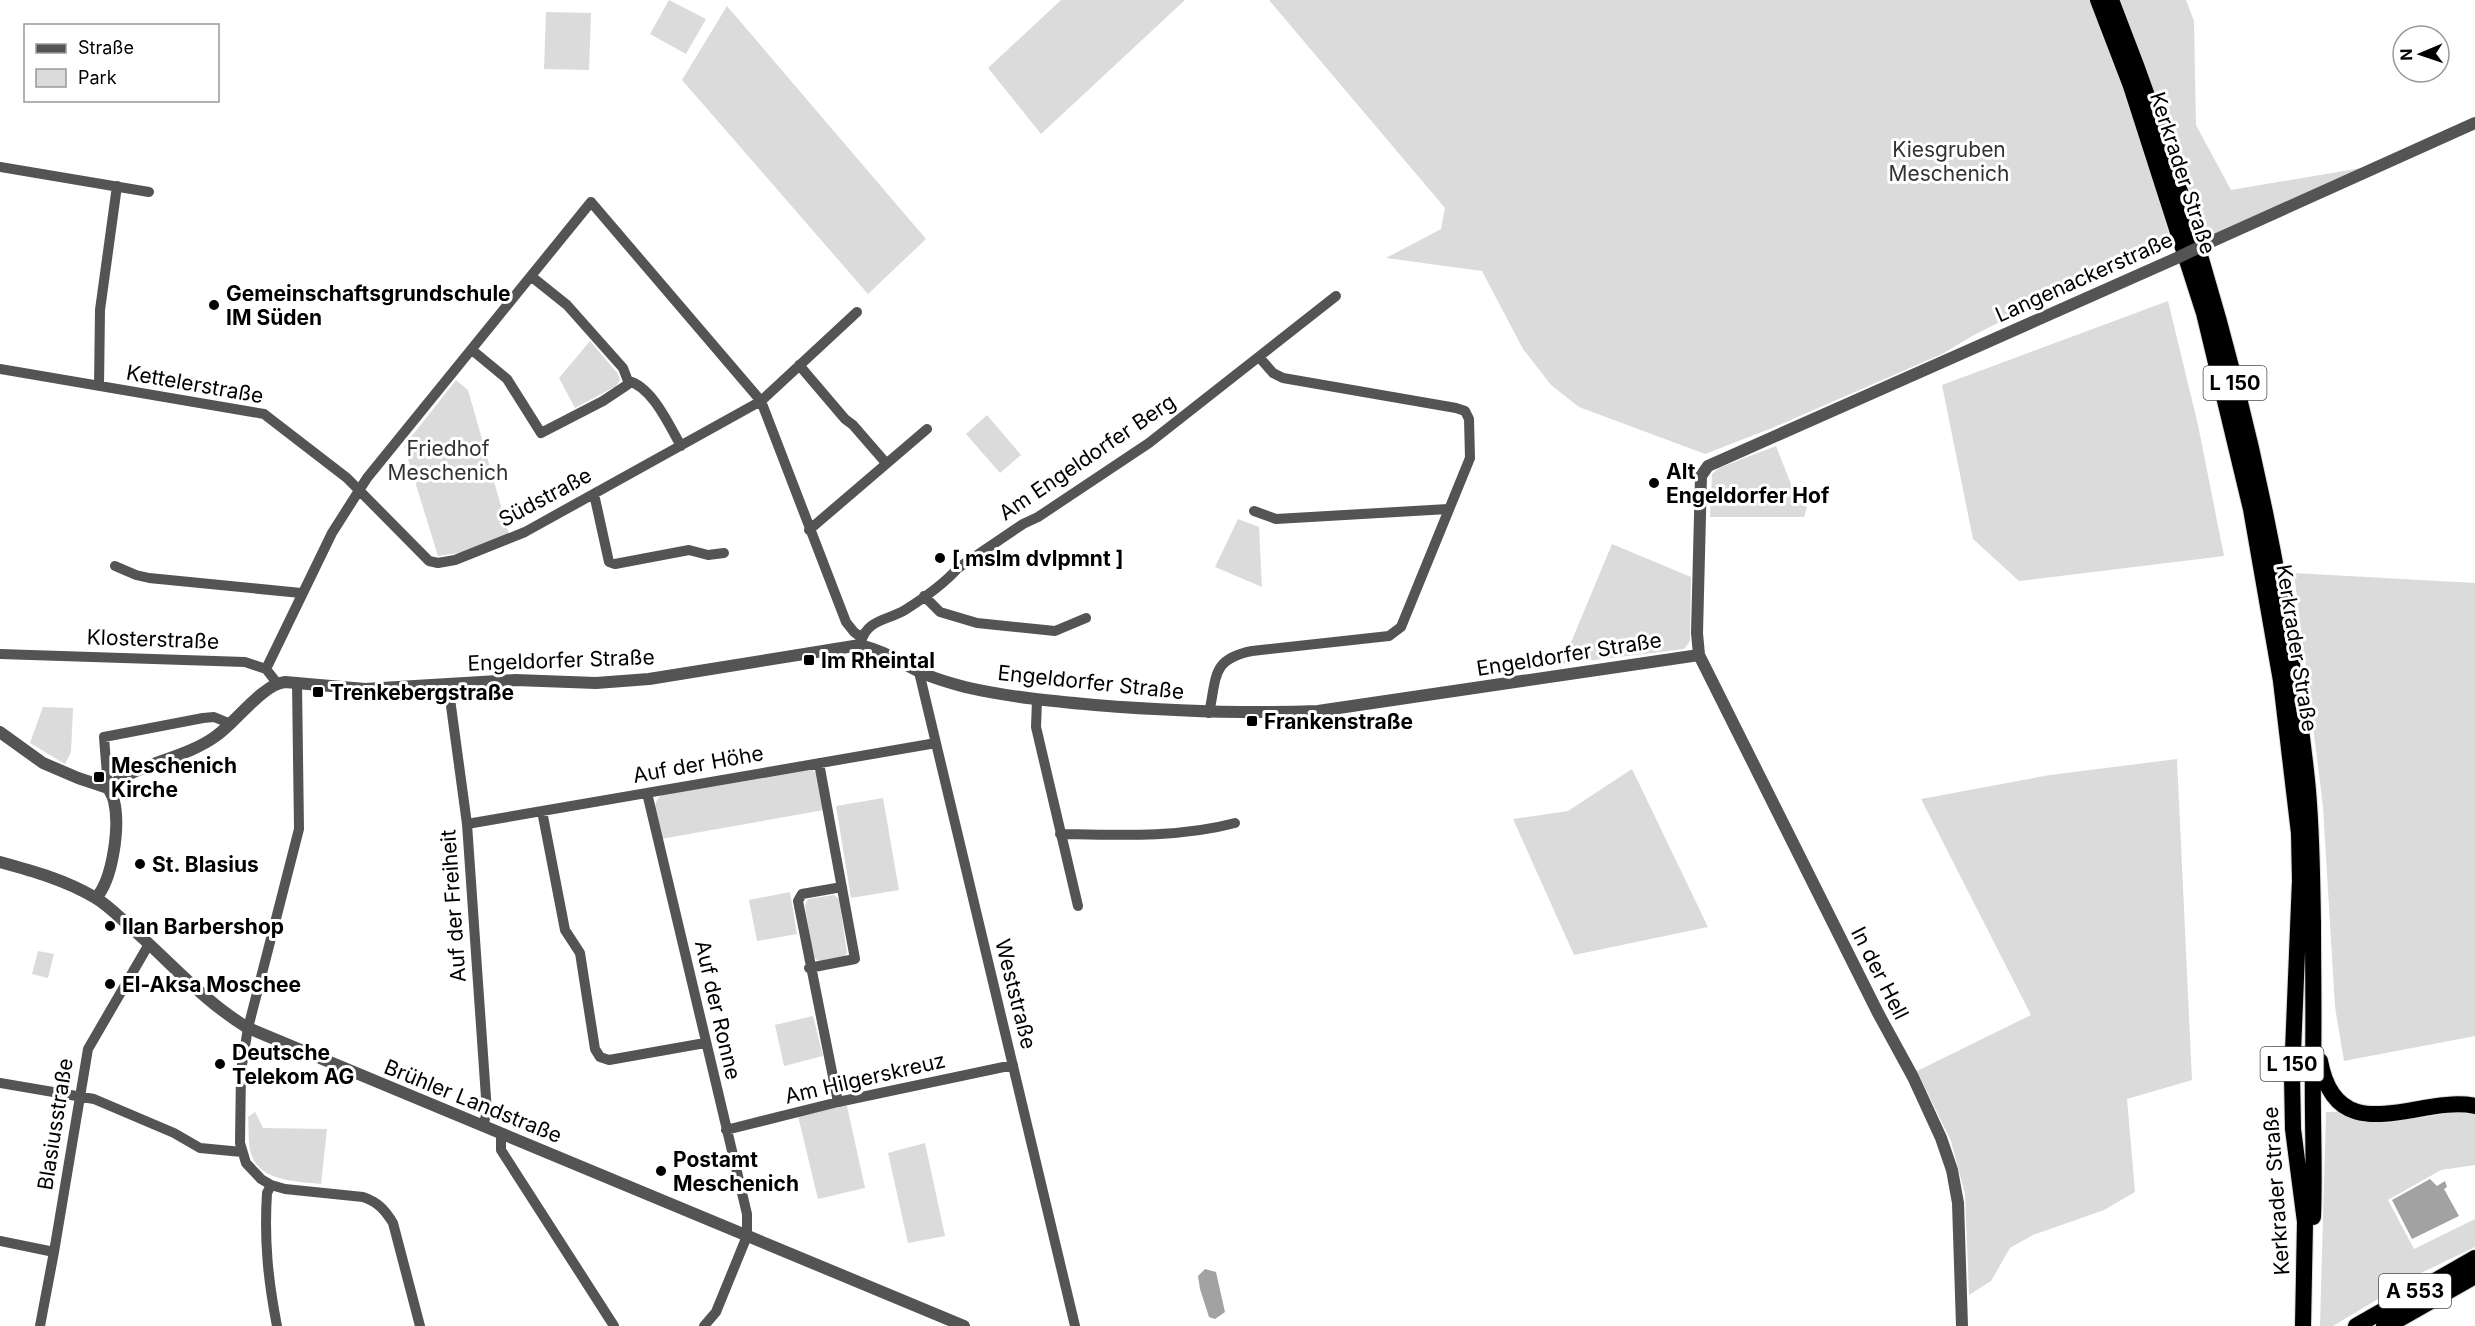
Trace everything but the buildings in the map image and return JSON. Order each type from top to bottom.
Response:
[{"type":"highway","name":"Kerkrader Straße","points":[[2098,0],[2131,86],[2204,313],[2251,509],[2281,681],[2299,833],[2300,880],[2292,1077],[2293,1129],[2305,1222],[2303,1326]]},
{"type":"highway","name":"Kerkrader Straße","points":[[2111,0],[2147,91],[2218,313],[2264,506],[2284,620],[2307,780],[2312,838],[2315,1184],[2312,1261],[2303,1326]]},
{"type":"highway","points":[[2314,1025],[2324,1079],[2334,1096],[2347,1107],[2364,1113],[2385,1114],[2452,1104],[2475,1106]]},
{"type":"highway","name":"A 553","points":[[2356,1326],[2475,1258]]},
{"type":"highway","name":"A 553","points":[[2385,1326],[2475,1275]]},
{"type":"street","name":"Langenackerstraße","points":[[1699,655],[1697,633],[1701,476],[1708,466],[2475,123]]},
{"type":"street","points":[[0,167],[149,192]]},
{"type":"street","points":[[99,386],[100,310],[117,186]]},
{"type":"street","points":[[278,683],[266,669],[332,534],[359,490],[591,202],[761,402],[846,622],[861,641]]},
{"type":"street","points":[[532,277],[567,305],[622,368],[628,381],[640,386],[660,410],[681,446]]},
{"type":"street","name":"Am Engeldorfer Berg","points":[[861,641],[868,628],[892,614],[903,611],[950,578],[958,568],[1149,443],[1336,296]]},
{"type":"street","name":"Südstraße","points":[[359,490],[429,561],[438,563],[468,556],[525,532],[761,402],[857,312]]},
{"type":"street","points":[[472,350],[507,379],[541,433],[603,400],[627,385],[628,381]]},
{"type":"street","points":[[1209,713],[1219,668],[1226,659],[1232,656],[1252,651],[1389,636],[1396,633],[1401,627],[1470,458],[1469,419],[1465,411],[1283,378],[1273,373],[1259,357]]},
{"type":"street","points":[[799,365],[886,463]]},
{"type":"street","name":"Kettelerstraße","points":[[0,369],[264,414],[347,478],[359,490]]},
{"type":"street","points":[[809,530],[927,429]]},
{"type":"street","points":[[594,494],[609,562],[615,564],[689,550],[708,555],[724,553]]},
{"type":"street","points":[[1254,511],[1276,519],[1448,509]]},
{"type":"street","points":[[115,566],[149,578],[302,593]]},
{"type":"street","points":[[924,596],[940,612],[977,623],[1055,631],[1086,618]]},
{"type":"street","name":"Engeldorfer Straße","points":[[297,683],[365,689],[515,680],[597,683],[649,679],[861,641],[919,672],[961,686],[1036,700],[1209,713],[1318,711],[1699,655]]},
{"type":"street","name":"Klosterstraße","points":[[0,654],[245,662],[266,669]]},
{"type":"street","name":"In der Hell","points":[[1699,655],[1878,1013],[1913,1077],[1941,1138],[1952,1170],[1958,1203],[1962,1326]]},
{"type":"street","name":"Weststraße","points":[[919,672],[1075,1326]]},
{"type":"street","points":[[108,788],[122,776],[201,747],[278,683],[297,683],[299,829],[248,1028],[239,1101],[242,1152],[246,1163],[254,1173],[271,1185],[285,1189],[363,1197],[375,1201],[386,1211],[393,1223],[420,1326]]},
{"type":"street","name":"Auf der Freiheit","points":[[448,684],[467,824],[487,1113],[483,1126]]},
{"type":"street","points":[[1036,700],[1036,727],[1078,906]]},
{"type":"street","points":[[96,898],[103,890],[113,855],[114,800],[108,788],[104,737],[214,717],[231,724]]},
{"type":"street","points":[[0,732],[43,762],[78,778],[108,788]]},
{"type":"street","name":"Auf der Höhe","points":[[467,824],[936,743]]},
{"type":"street","points":[[809,968],[855,959],[819,763]]},
{"type":"street","name":"Auf der Ronne","points":[[647,793],[747,1214],[747,1236]]},
{"type":"street","points":[[542,811],[564,930],[580,953],[595,1049],[600,1057],[609,1060],[705,1043]]},
{"type":"street","points":[[1060,834],[1129,835],[1207,829],[1235,823]]},
{"type":"street","name":"Brühler Landstraße","points":[[0,862],[53,877],[96,898],[149,944],[200,994],[248,1028],[964,1326]]},
{"type":"street","points":[[838,1102],[809,968],[798,897],[802,894],[842,887]]},
{"type":"street","name":"Blasiusstraße","points":[[40,1326],[88,1049],[149,944]]},
{"type":"street","name":"Am Hilgerskreuz","points":[[726,1130],[838,1102],[1013,1065]]},
{"type":"street","points":[[0,1083],[80,1095],[174,1133],[200,1148],[242,1152]]},
{"type":"street","points":[[501,1134],[501,1150],[614,1326]]},
{"type":"street","points":[[271,1185],[267,1193],[266,1254],[268,1280],[277,1326]]},
{"type":"street","points":[[704,1326],[716,1312],[747,1236]]},
{"type":"street","points":[[0,1241],[54,1252]]},
{"type":"green space","points":[[669,0],[706,19],[686,54],[650,34]]},
{"type":"green space","points":[[1061,0],[1185,0],[1041,134],[988,68]]},
{"type":"green space","name":"Kiesgruben Meschenich","points":[[1269,0],[2089,0],[2132,112],[2169,234],[2163,240],[1974,335],[1942,354],[1772,428],[1705,454],[1579,407],[1551,385],[1523,349],[1482,271],[1386,258],[1441,229],[1445,208]]},
{"type":"green space","points":[[2116,0],[2186,0],[2194,21],[2196,125],[2231,190],[2367,167],[2206,239]]},
{"type":"green space","points":[[727,6],[926,239],[868,294],[682,80]]},
{"type":"green space","points":[[546,12],[591,13],[589,70],[544,69]]},
{"type":"green space","points":[[2168,301],[2198,425],[2224,556],[2019,581],[1973,539],[1942,385]]},
{"type":"green space","points":[[590,341],[618,374],[620,380],[616,386],[575,408],[559,378]]},
{"type":"green space","name":"Friedhof Meschenich","points":[[456,380],[468,390],[509,534],[465,552],[438,556],[404,446]]},
{"type":"green space","points":[[987,415],[1021,455],[1000,473],[966,434]]},
{"type":"green space","points":[[1776,446],[1798,502],[1807,507],[1804,517],[1710,517],[1712,474],[1719,468]]},
{"type":"green space","points":[[1238,519],[1259,527],[1262,587],[1215,567]]},
{"type":"green space","points":[[1612,544],[1691,577],[1690,641],[1684,649],[1562,664]]},
{"type":"green space","points":[[2294,573],[2475,583],[2475,1036],[2344,1061],[2335,1007],[2323,807]]},
{"type":"green space","points":[[43,707],[73,708],[71,752],[65,764],[30,743]]},
{"type":"green space","points":[[2177,759],[2192,1080],[2127,1099],[2135,1192],[2104,1210],[2033,1235],[2010,1248],[1991,1281],[1969,1295],[1965,1194],[1951,1141],[1917,1071],[2031,1015],[1921,799],[2050,775]]},
{"type":"green space","points":[[809,768],[817,773],[824,810],[661,839],[655,808],[658,798],[663,794]]},
{"type":"green space","points":[[1632,769],[1708,927],[1574,955],[1513,819],[1568,811]]},
{"type":"green space","points":[[883,798],[899,890],[851,898],[836,806]]},
{"type":"green space","points":[[790,892],[797,934],[757,941],[749,900]]},
{"type":"green space","points":[[834,895],[839,899],[847,953],[844,957],[819,961],[813,957],[805,905],[808,899]]},
{"type":"green space","points":[[38,951],[54,954],[48,978],[32,974]]},
{"type":"green space","points":[[813,1016],[823,1056],[784,1066],[775,1025]]},
{"type":"green space","points":[[847,1106],[865,1188],[818,1199],[798,1116]]},
{"type":"green space","points":[[255,1112],[263,1128],[327,1129],[321,1184],[278,1178],[260,1168],[254,1161],[249,1142],[248,1117]]},
{"type":"green space","points":[[2326,1112],[2338,1112],[2362,1121],[2386,1123],[2457,1112],[2475,1115],[2475,1165],[2441,1170],[2388,1200],[2414,1249],[2475,1219],[2475,1247],[2423,1272],[2333,1326],[2320,1326]]},
{"type":"green space","points":[[925,1143],[945,1236],[908,1243],[888,1153]]},
{"type":"shaded area","points":[[2430,1179],[2437,1186],[2445,1181],[2447,1187],[2444,1189],[2459,1216],[2412,1239],[2392,1200]]},
{"type":"shaded area","points":[[1205,1269],[1216,1272],[1225,1312],[1215,1319],[1209,1317],[1200,1289],[1198,1276]]},
{"type":"place","name":"Gemeinschaftsgrundschule IM Süden","points":[[214,305]]},
{"type":"place","name":"Alt Engeldorfer Hof","points":[[1654,483]]},
{"type":"place","name":"[ mslm dvlpmnt ]","points":[[940,558]]},
{"type":"place","name":"Im Rheintal","points":[[809,660]]},
{"type":"place","name":"Trenkebergstraße","points":[[318,692]]},
{"type":"place","name":"Frankenstraße","points":[[1252,721]]},
{"type":"place","name":"Meschenich Kirche","points":[[99,777]]},
{"type":"place","name":"St. Blasius","points":[[140,864]]},
{"type":"place","name":"Ilan Barbershop","points":[[110,926]]},
{"type":"place","name":"El-Aksa Moschee","points":[[110,984]]},
{"type":"place","name":"Deutsche Telekom AG","points":[[220,1064]]},
{"type":"place","name":"Postamt Meschenich","points":[[661,1171]]}]
